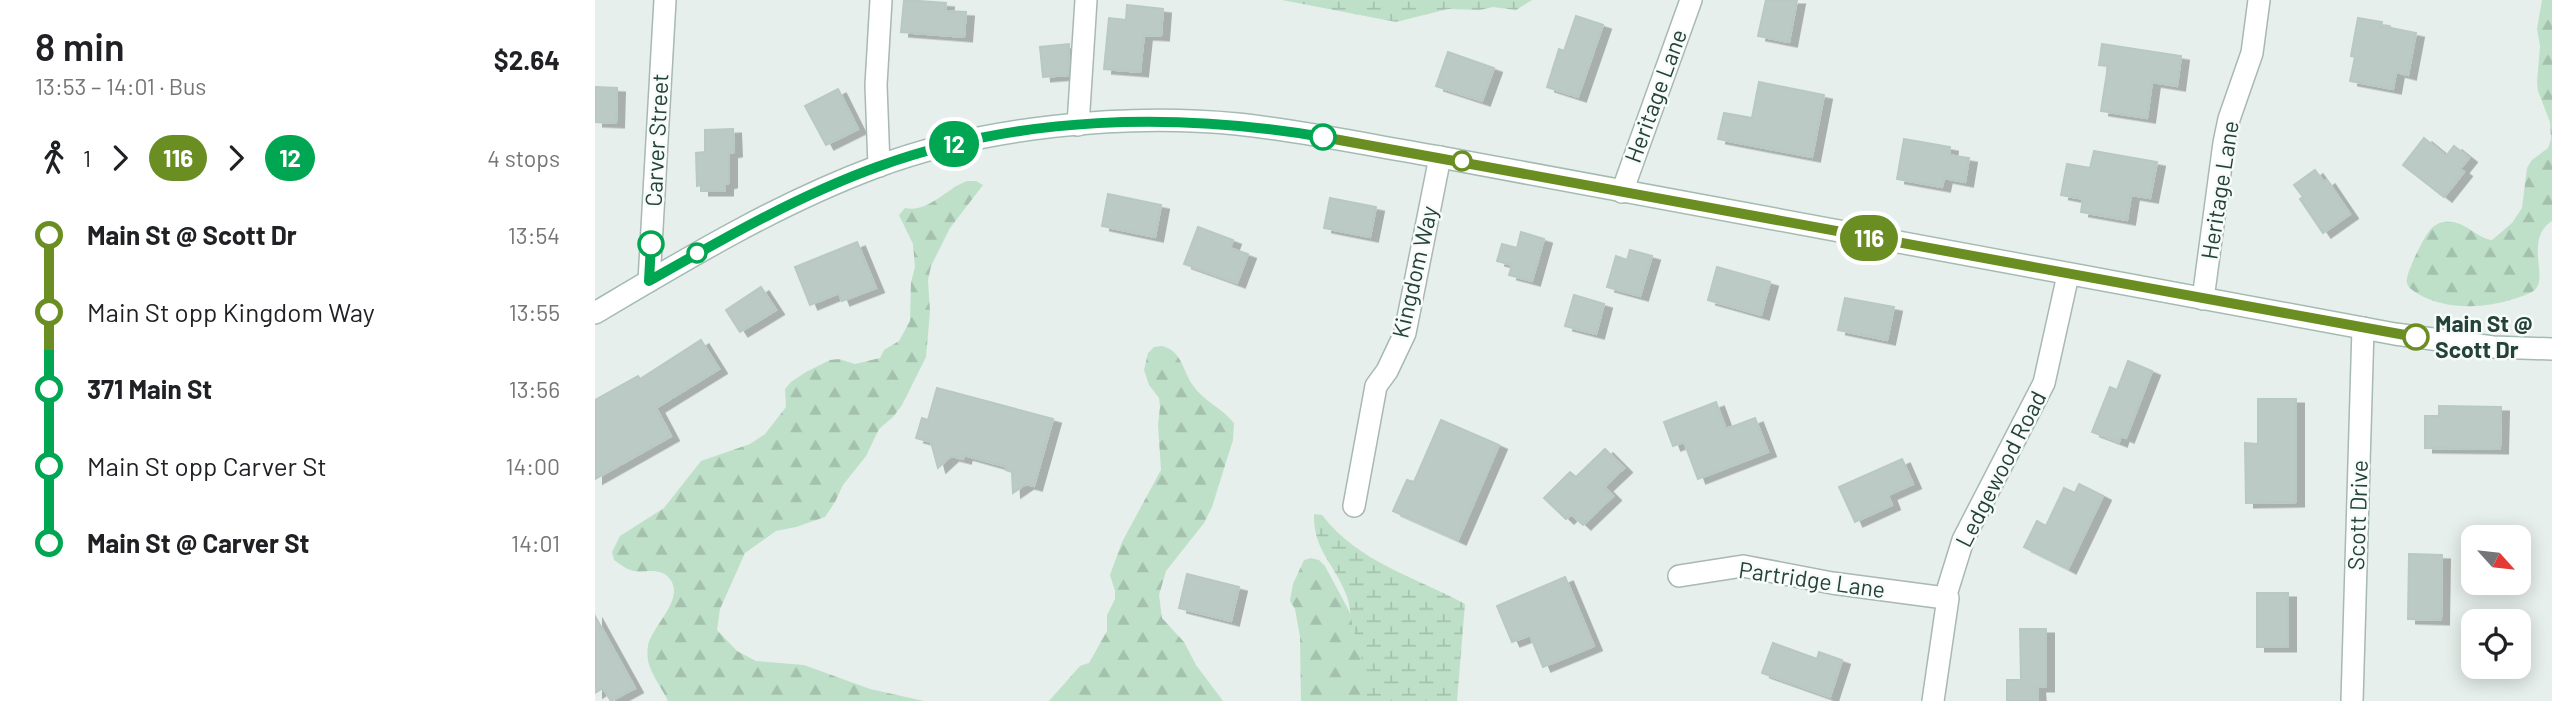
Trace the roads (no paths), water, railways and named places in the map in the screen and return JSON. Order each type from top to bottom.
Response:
[{"type":"street","name":"Carver Street","points":[[649,281],[665,0]]},
{"type":"street","points":[[879,166],[876,85],[881,0]]},
{"type":"street","points":[[1078,125],[1086,0]]},
{"type":"street","name":"Heritage Lane","points":[[1622,192],[1691,0]]},
{"type":"street","name":"Heritage Lane","points":[[2203,299],[2224,143],[2229,119],[2252,53],[2259,0]]},
{"type":"street","points":[[595,313],[774,212],[879,166],[969,141],[1078,125],[1144,122],[1236,124],[1440,157],[2363,328],[2446,342],[2552,349]]},
{"type":"street","name":"Kingdom Way","points":[[1354,506],[1376,386],[1387,371],[1405,333],[1440,157]]},
{"type":"street","name":"Ledgewood Road","points":[[1933,701],[1948,598],[1945,598],[1963,540],[2044,383],[2068,275]]},
{"type":"street","name":"Scott Drive","points":[[2353,701],[2363,328]]},
{"type":"street","name":"Partridge Lane","points":[[1679,576],[1743,566],[1832,583],[1945,598]]},
{"type":"place","name":"Main St @ Scott Dr","points":[[2416,337]]}]
